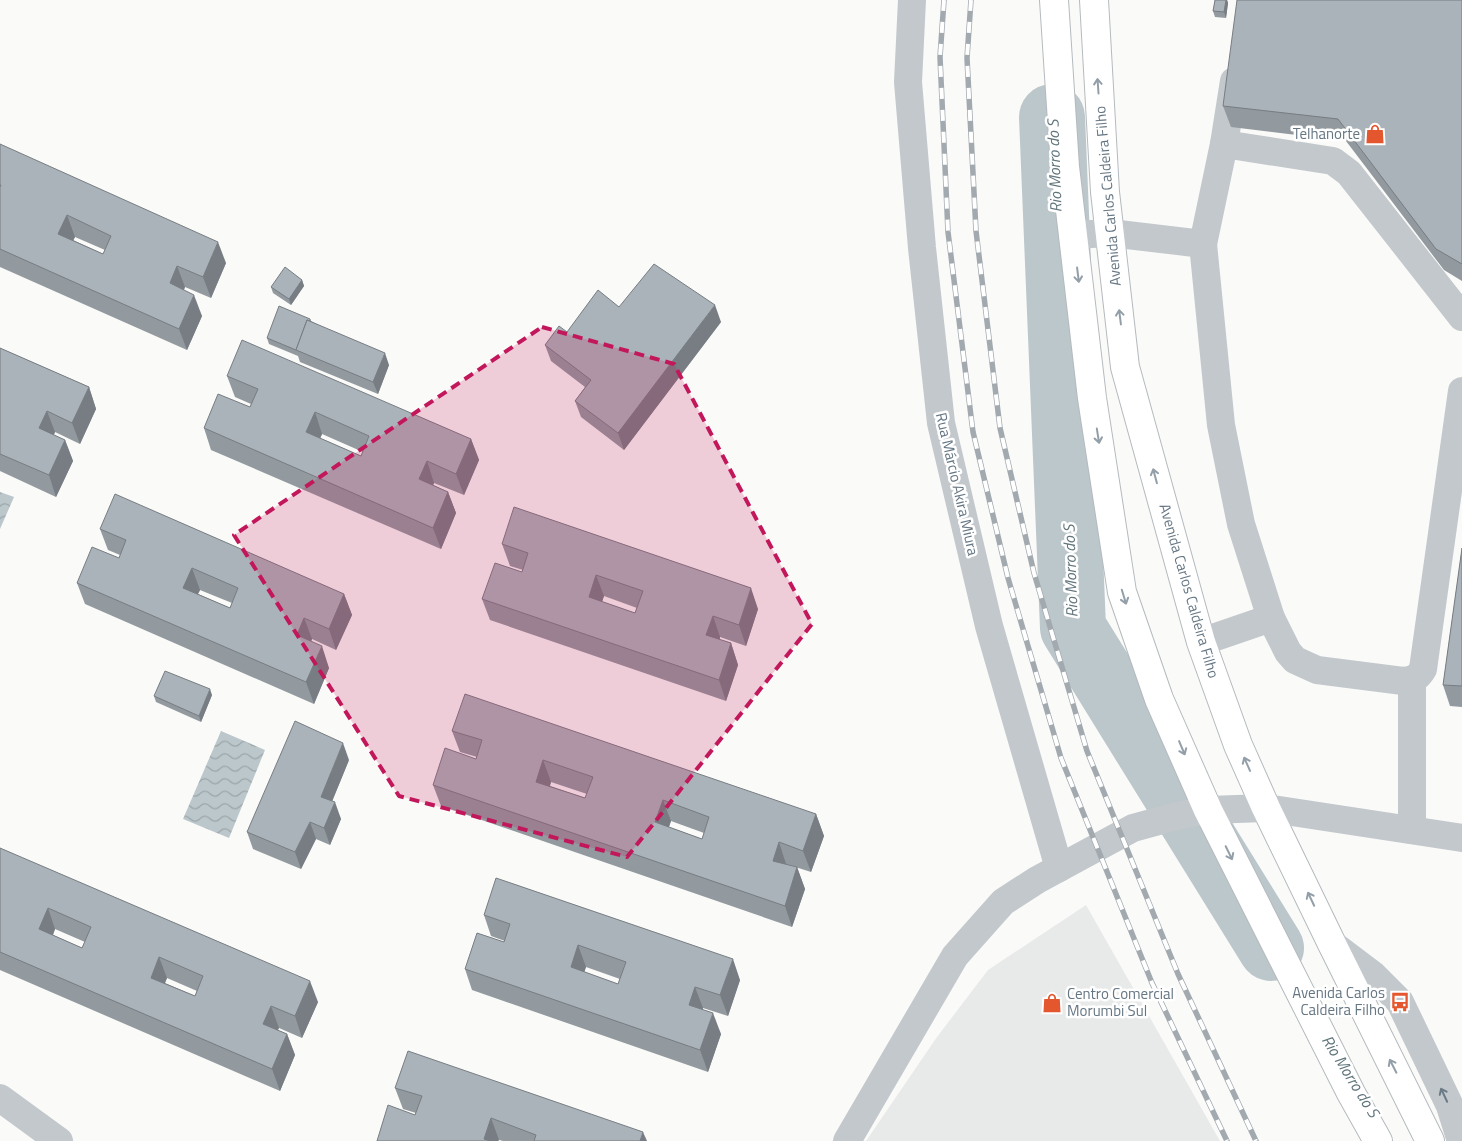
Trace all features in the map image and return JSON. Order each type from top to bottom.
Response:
[{"type":"main road","points":[[1054,0],[1065,167],[1092,398],[1122,592],[1160,699],[1208,810],[1351,1093],[1378,1141]]},
{"type":"main road","name":"Avenida Carlos Caldeira Filho","points":[[1094,0],[1105,192],[1125,367],[1201,642],[1238,745],[1266,808],[1430,1141]]},
{"type":"street","name":"Rua Márcio Akira Miura","points":[[912,0],[908,82],[922,248],[941,423],[990,626],[1059,868]]},
{"type":"street","points":[[1237,58],[1224,144],[1203,244],[1222,425],[1241,524],[1272,618],[1288,652],[1295,660],[1316,670],[1403,681],[1418,677],[1423,669],[1462,391]]},
{"type":"street","points":[[1224,144],[1333,161],[1342,167],[1349,173],[1462,317]]},
{"type":"street","points":[[1073,235],[1110,233],[1203,244]]},
{"type":"street","points":[[1201,642],[1272,618]]},
{"type":"street","points":[[1412,680],[1412,830]]},
{"type":"street","points":[[848,1141],[955,956],[1003,902],[1036,880],[1134,828],[1208,810],[1266,808],[1462,838]]},
{"type":"street","points":[[1332,944],[1372,975],[1400,1002],[1450,1106],[1461,1141]]},
{"type":"street","points":[[0,1098],[59,1141]]},
{"type":"highlighted area","points":[[542,327],[674,364],[812,624],[627,857],[399,796],[234,535]]},
{"type":"shaded area","name":"Centro Comercial Morumbi Sul","points":[[1086,905],[1220,1141],[866,1141],[937,1037],[988,970]]},
{"type":"water","points":[[0,492],[14,497],[0,529]]},
{"type":"water","points":[[221,731],[265,750],[229,838],[183,819]]},
{"type":"building","points":[[1215,0],[1226,0],[1224,12],[1213,11]]},
{"type":"building","name":"Telhanorte","points":[[1237,0],[1462,0],[1462,264],[1436,249],[1338,119],[1223,106]]},
{"type":"building","points":[[0,144],[218,242],[203,277],[177,266],[170,283],[194,295],[179,329],[0,249]],"holes":[[[67,215],[111,236],[103,254],[58,234]]]},
{"type":"building","points":[[654,264],[715,305],[618,433],[575,401],[591,380],[545,345],[559,326],[567,332],[598,290],[619,307]]},
{"type":"building","points":[[285,267],[302,280],[289,299],[271,287]]},
{"type":"building","points":[[279,306],[310,319],[310,321],[307,320],[296,350],[267,338]]},
{"type":"building","points":[[307,320],[385,353],[373,382],[296,350]]},
{"type":"building","points":[[242,340],[471,439],[456,474],[427,461],[419,479],[448,492],[433,528],[204,428],[218,394],[250,407],[258,389],[227,376]],"holes":[[[315,412],[369,436],[361,456],[306,432]]]},
{"type":"building","points":[[0,348],[89,387],[72,423],[47,411],[39,428],[65,440],[49,475],[0,454]]},
{"type":"building","points":[[115,494],[344,594],[329,629],[304,618],[297,635],[322,646],[306,682],[77,583],[92,547],[119,558],[126,540],[100,529]],"holes":[[[192,568],[238,588],[230,608],[183,588]]]},
{"type":"building","points":[[514,507],[751,588],[739,625],[713,616],[706,635],[731,643],[719,680],[482,599],[495,563],[522,572],[528,553],[502,544]],"holes":[[[596,575],[643,591],[635,613],[589,597]]]},
{"type":"building","points":[[1462,548],[1462,686],[1443,685]]},
{"type":"building","points":[[165,671],[210,689],[199,716],[154,696]]},
{"type":"building","points":[[465,694],[816,814],[803,851],[779,842],[773,861],[797,867],[785,906],[433,785],[445,748],[476,759],[482,740],[452,731]],"holes":[[[543,760],[593,777],[585,798],[536,782]],[[663,800],[709,817],[702,839],[655,822]]]},
{"type":"building","points":[[295,721],[343,743],[321,797],[335,802],[324,828],[310,822],[295,852],[247,832]]},
{"type":"building","points":[[0,848],[310,981],[295,1016],[271,1006],[263,1024],[287,1034],[272,1069],[0,952]],"holes":[[[48,908],[91,927],[82,948],[39,929]],[[159,957],[203,976],[195,996],[151,978]]]},
{"type":"building","points":[[496,878],[733,959],[720,995],[695,987],[689,1005],[713,1013],[700,1050],[465,969],[477,933],[504,942],[510,924],[484,915]],"holes":[[[578,945],[626,962],[618,984],[571,967]]]},
{"type":"building","points":[[408,1051],[643,1132],[640,1141],[534,1141],[536,1135],[491,1118],[484,1139],[490,1141],[377,1141],[388,1105],[415,1115],[422,1096],[395,1088]]},
{"type":"waterway","name":"Rio Morro do S","points":[[1052,117],[1073,628],[1271,948]]},
{"type":"railway","points":[[944,0],[940,57],[948,232],[973,432],[1008,578],[1061,758],[1152,983],[1227,1141]]},
{"type":"railway","points":[[971,0],[967,58],[976,231],[1000,428],[1034,573],[1087,751],[1178,974],[1256,1141]]},
{"type":"place","name":"Telhanorte","points":[[1375,134]]},
{"type":"place","name":"Avenida Carlos Caldeira Filho","points":[[1400,1002]]},
{"type":"place","name":"Centro Comercial Morumbi Sul","points":[[1052,1003]]}]
